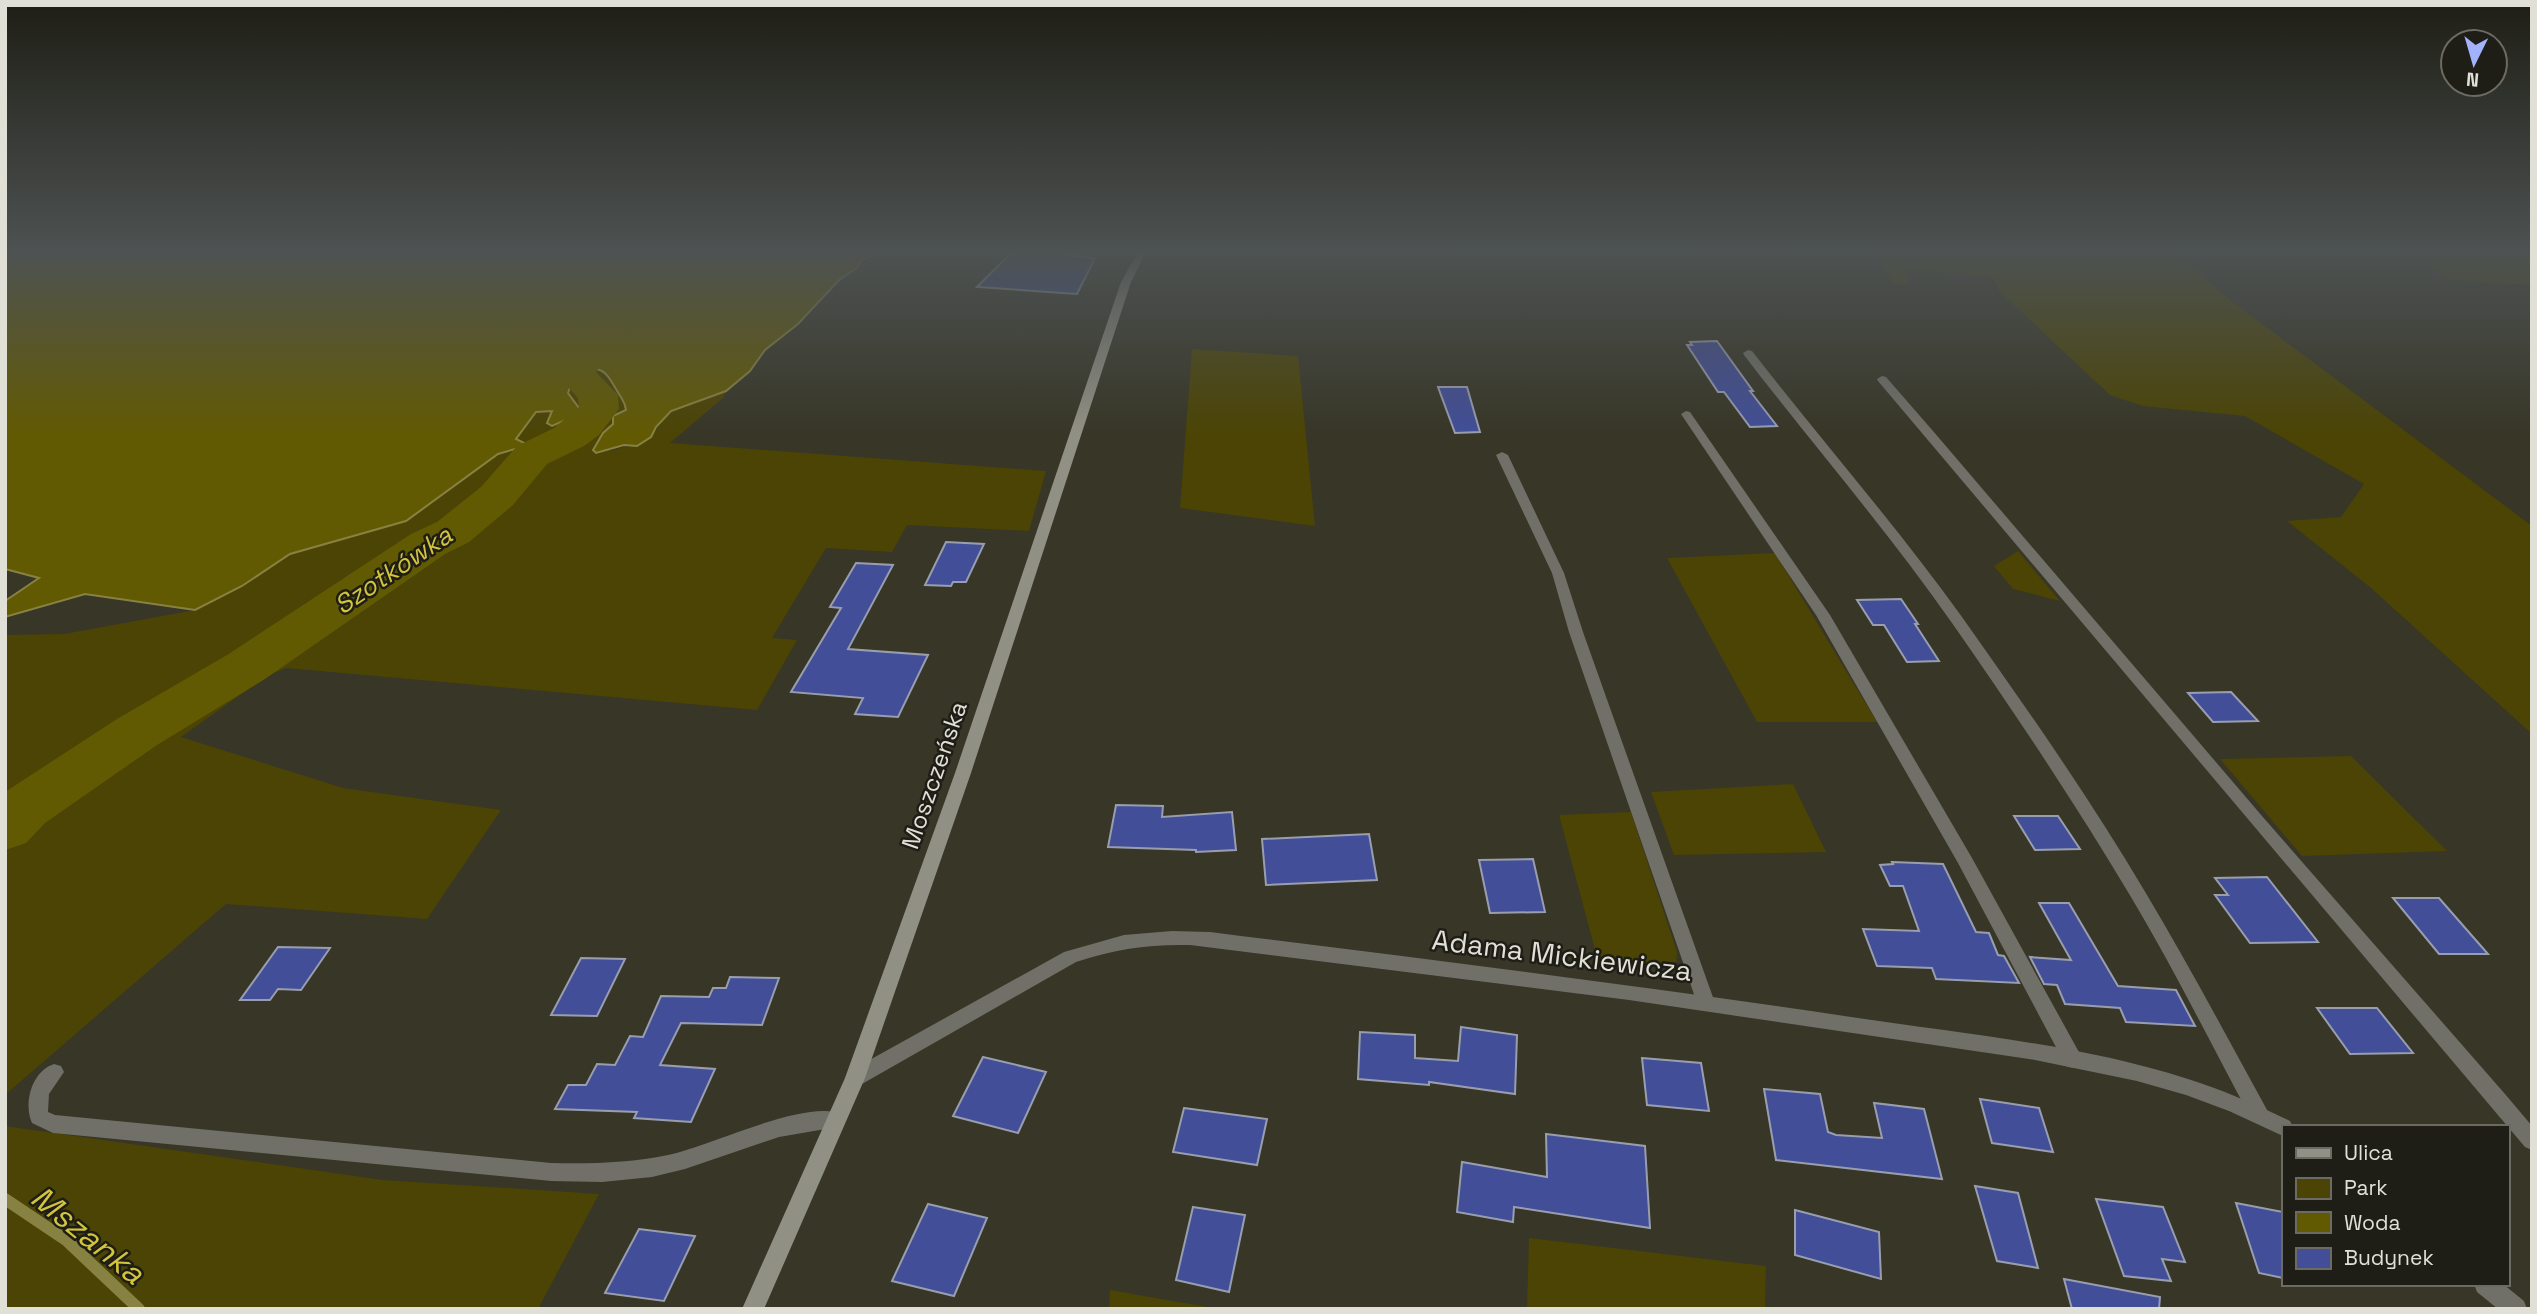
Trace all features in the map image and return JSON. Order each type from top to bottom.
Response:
[{"type":"street","name":"Moszczeńska","points":[[753,1309],[855,1078],[963,773],[1116,311]]},
{"type":"street","points":[[1748,352],[1813,437],[1877,513],[1956,619],[2042,744],[2138,894],[2259,1114]]},
{"type":"street","points":[[1882,379],[2029,547],[2248,811],[2532,1141]]},
{"type":"street","points":[[1686,414],[1823,615],[1966,862],[2073,1060]]},
{"type":"street","points":[[1502,455],[1559,573],[1576,632],[1706,1003]]},
{"type":"street","name":"Adama Mickiewicza","points":[[855,1078],[1070,957],[1108,943],[1136,937],[1210,939],[1706,1003],[2073,1060],[2139,1074],[2210,1095],[2259,1114],[2282,1126]]},
{"type":"street","points":[[54,1072],[40,1090],[36,1105],[39,1117],[53,1124],[551,1172],[581,1173],[652,1168],[687,1160],[791,1125],[816,1120],[836,1120]]},
{"type":"street","points":[[2487,1286],[2516,1309]]},
{"type":"green space","points":[[2021,311],[2245,311],[2532,526],[2532,734],[2371,588],[2287,521],[2341,517],[2364,484],[2245,416],[2143,406],[2110,395]]},
{"type":"green space","points":[[1192,349],[1298,356],[1315,526],[1180,508]]},
{"type":"green space","points":[[588,369],[608,376],[625,405],[626,410],[603,433],[610,451],[647,439],[668,415],[678,408],[726,391],[723,398],[670,443],[1046,471],[1029,531],[907,525],[892,552],[826,548],[772,638],[797,640],[757,710],[286,668],[267,676],[181,737],[343,788],[501,810],[427,919],[226,904],[5,1095],[5,635],[64,634],[195,610],[242,586],[290,554],[406,521],[498,454],[515,449],[524,451],[530,447],[516,439],[536,412],[552,410],[574,400],[568,393],[575,374]]},
{"type":"green space","points":[[2018,551],[2060,601],[2013,589],[1994,566]]},
{"type":"green space","points":[[1775,553],[1877,722],[1757,722],[1667,558]]},
{"type":"green space","points":[[2351,756],[2447,851],[2302,856],[2220,759]]},
{"type":"green space","points":[[1793,784],[1826,852],[1674,855],[1651,792]]},
{"type":"green space","points":[[1631,812],[1677,952],[1676,967],[1597,957],[1559,815]]},
{"type":"green space","points":[[5,1126],[383,1180],[599,1194],[538,1309],[5,1309]]},
{"type":"green space","points":[[1529,1238],[1766,1266],[1765,1309],[1527,1309]]},
{"type":"green space","points":[[1110,1290],[1219,1309],[1109,1309]]},
{"type":"water","points":[[5,311],[810,311],[765,350],[750,371],[726,391],[671,411],[656,427],[651,437],[637,446],[624,445],[596,453],[593,450],[603,433],[613,424],[613,416],[626,410],[624,402],[603,372],[592,369],[575,374],[568,393],[579,408],[577,415],[552,426],[547,423],[552,411],[536,412],[516,439],[530,446],[524,451],[515,449],[498,454],[406,521],[290,554],[242,586],[195,610],[85,594],[5,617],[5,601],[39,578],[5,569]]},
{"type":"building","points":[[1717,341],[1777,426],[1750,427],[1724,392],[1718,392],[1687,345],[1692,345],[1690,342]]},
{"type":"building","points":[[1438,387],[1467,387],[1480,432],[1455,433]]},
{"type":"building","points":[[946,542],[984,544],[966,582],[953,582],[951,586],[925,585]]},
{"type":"building","points":[[856,563],[893,565],[848,649],[928,655],[898,717],[855,714],[863,698],[791,692],[841,608],[830,607]]},
{"type":"building","points":[[1901,599],[1939,661],[1907,662],[1884,625],[1873,625],[1857,600]]},
{"type":"building","points":[[2231,692],[2258,721],[2213,722],[2188,693]]},
{"type":"building","points":[[1116,805],[1163,806],[1162,817],[1232,812],[1236,850],[1196,852],[1108,847]]},
{"type":"building","points":[[2014,816],[2058,816],[2080,849],[2035,850]]},
{"type":"building","points":[[1369,834],[1377,880],[1266,885],[1262,839]]},
{"type":"building","points":[[1533,859],[1545,912],[1490,913],[1479,860]]},
{"type":"building","points":[[1892,862],[1943,864],[1976,932],[1989,933],[1998,955],[2004,956],[2019,983],[1936,979],[1932,968],[1877,966],[1863,929],[1919,931],[1903,886],[1890,886],[1880,865],[1893,864]]},
{"type":"building","points":[[2267,877],[2318,942],[2250,943],[2215,895],[2228,895],[2215,878]]},
{"type":"building","points":[[2393,898],[2439,898],[2488,954],[2439,954]]},
{"type":"building","points":[[2039,903],[2069,903],[2118,986],[2176,990],[2195,1026],[2126,1022],[2120,1008],[2065,1004],[2057,985],[2044,984],[2030,957],[2071,960]]},
{"type":"building","points":[[278,947],[330,948],[301,990],[278,989],[270,1000],[240,1000]]},
{"type":"building","points":[[581,958],[625,959],[597,1016],[551,1015]]},
{"type":"building","points":[[730,977],[779,978],[762,1025],[681,1023],[660,1065],[715,1069],[691,1122],[634,1118],[637,1112],[555,1109],[568,1085],[586,1085],[597,1064],[615,1065],[630,1036],[643,1037],[661,996],[709,997],[713,988],[726,988]]},
{"type":"building","points":[[2317,1008],[2377,1008],[2413,1053],[2350,1054]]},
{"type":"building","points":[[1461,1027],[1517,1035],[1515,1094],[1429,1082],[1429,1085],[1358,1079],[1360,1032],[1415,1035],[1415,1058],[1458,1061]]},
{"type":"building","points":[[983,1057],[1046,1072],[1018,1133],[953,1116]]},
{"type":"building","points":[[1642,1058],[1701,1063],[1709,1111],[1647,1105]]},
{"type":"building","points":[[1764,1089],[1820,1094],[1828,1132],[1836,1135],[1882,1138],[1874,1103],[1924,1109],[1942,1179],[1776,1160]]},
{"type":"building","points":[[1980,1099],[2039,1108],[2053,1152],[1992,1143]]},
{"type":"building","points":[[1184,1108],[1267,1119],[1257,1165],[1173,1152]]},
{"type":"building","points":[[1546,1134],[1645,1146],[1650,1228],[1514,1207],[1513,1222],[1457,1212],[1462,1162],[1547,1177]]},
{"type":"building","points":[[1975,1186],[2018,1193],[2038,1268],[1997,1261]]},
{"type":"building","points":[[2096,1199],[2163,1207],[2185,1262],[2162,1259],[2171,1281],[2124,1276]]},
{"type":"building","points":[[2236,1203],[2282,1212],[2282,1278],[2259,1273]]},
{"type":"building","points":[[928,1204],[987,1218],[954,1296],[892,1281]]},
{"type":"building","points":[[1193,1207],[1245,1215],[1229,1292],[1176,1280]]},
{"type":"building","points":[[1795,1210],[1879,1232],[1881,1279],[1795,1255]]},
{"type":"building","points":[[639,1229],[695,1236],[664,1301],[605,1293]]},
{"type":"building","points":[[2064,1279],[2160,1297],[2159,1309],[2072,1309]]},
{"type":"waterway","name":"Szotkówka","points":[[5,828],[24,808],[137,732],[246,667],[428,544],[453,532],[497,496],[532,455],[569,437],[584,426],[599,409],[598,395],[575,374],[624,311]]},
{"type":"waterway","name":"Mszanka","points":[[5,1199],[66,1240],[139,1309]]}]
